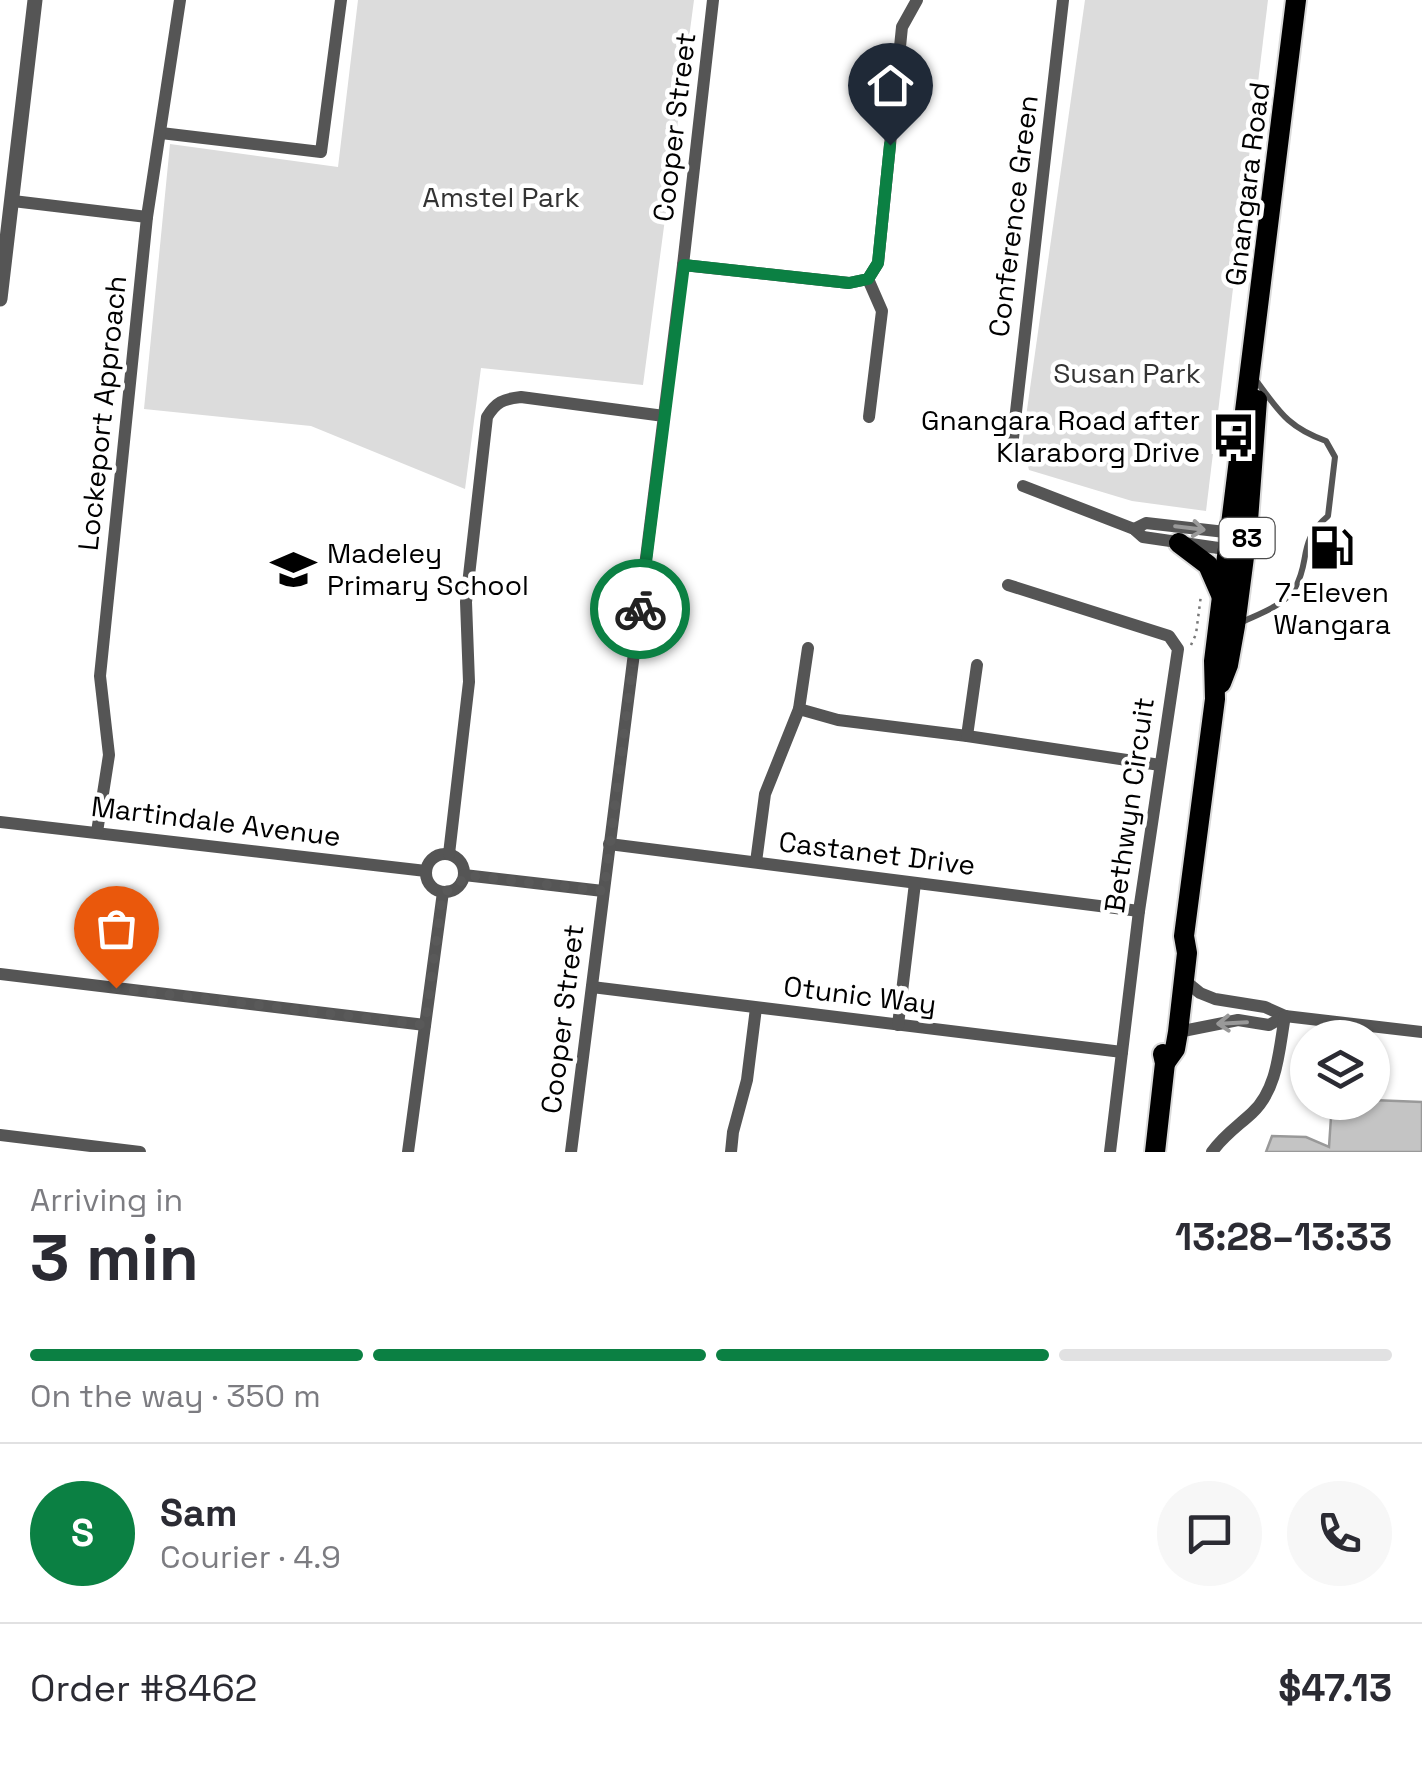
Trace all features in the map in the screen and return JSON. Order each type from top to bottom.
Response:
[{"type":"main road","name":"Gnangara Road","points":[[1214,699],[1228,665],[1235,626],[1245,407],[1296,0]]},
{"type":"main road","points":[[1179,542],[1208,565],[1223,599]]},
{"type":"main road","name":"Gnangara Road","points":[[1165,1063],[1178,1032],[1187,953],[1184,936],[1214,699],[1214,661],[1223,599],[1238,542]]},
{"type":"main road","name":"Gnangara Road","points":[[1155,1152],[1174,953],[1184,936]]},
{"type":"street","points":[[0,298],[35,0]]},
{"type":"street","name":"Lockeport Approach","points":[[96,832],[109,755],[100,676],[147,217],[180,0]]},
{"type":"street","points":[[161,132],[321,152],[341,0]]},
{"type":"street","name":"Cooper Street","points":[[570,1152],[684,265],[713,0]]},
{"type":"street","points":[[684,265],[849,283],[868,279],[878,263],[902,27],[916,0]]},
{"type":"street","name":"Conference Green","points":[[1013,438],[1063,0]]},
{"type":"street","points":[[13,201],[147,217]]},
{"type":"street","points":[[868,279],[882,311],[869,417]]},
{"type":"street","points":[[449,854],[469,682],[466,602],[487,417],[495,404],[520,397],[664,416]]},
{"type":"street","points":[[1023,486],[1134,528],[1143,537],[1179,542],[1238,542]]},
{"type":"street","points":[[1134,528],[1146,523],[1238,542]]},
{"type":"street","name":"Bethwyn Circuit","points":[[1008,584],[1169,636],[1178,649],[1139,911],[1110,1152]]},
{"type":"street","points":[[756,862],[765,794],[799,709],[808,648]]},
{"type":"street","points":[[967,736],[977,665]]},
{"type":"street","points":[[799,709],[838,720],[1160,765]]},
{"type":"street","name":"Martindale Avenue","points":[[0,822],[426,870]]},
{"type":"street","name":"Castanet Drive","points":[[609,844],[1139,911]]},
{"type":"street","points":[[449,854],[460,860],[464,875],[458,887],[443,892],[431,886],[426,870],[432,858],[449,854]]},
{"type":"street","points":[[464,875],[604,891]]},
{"type":"street","points":[[898,1025],[916,883]]},
{"type":"street","points":[[408,1152],[443,892]]},
{"type":"street","points":[[0,974],[425,1025]]},
{"type":"street","points":[[1184,980],[1215,999],[1265,1007],[1285,1016],[1422,1032]]},
{"type":"street","name":"Otunic Way","points":[[592,987],[1122,1052]]},
{"type":"street","points":[[731,1152],[732,1132],[747,1080],[756,1008]]},
{"type":"street","points":[[1178,1032],[1238,1020],[1268,1024],[1285,1016]]},
{"type":"street","points":[[1212,1152],[1266,1095],[1274,1079],[1285,1016]]},
{"type":"street","points":[[0,1136],[140,1152]]},
{"type":"lane","points":[[1235,626],[1287,598],[1297,586],[1314,528],[1328,516],[1334,478],[1334,457],[1326,442],[1286,420],[1251,374]]},
{"type":"green space","name":"Amstel Park","points":[[358,0],[694,0],[643,385],[481,368],[465,489],[311,426],[144,409],[170,144],[338,167]]},
{"type":"green space","name":"Susan Park","points":[[1085,0],[1268,0],[1206,511],[1132,501],[1029,470],[1022,445]]},
{"type":"building","points":[[1390,1101],[1422,1102],[1422,1152],[1266,1152],[1272,1136],[1306,1137],[1329,1147],[1331,1120],[1390,1120]]},
{"type":"way so far","points":[[116,988],[425,1025],[443,892],[458,887],[464,875],[604,891],[640,609]]},
{"type":"place","name":"Gnangara Road after Klaraborg Drive","points":[[1233,436]]},
{"type":"place","name":"7-Eleven Wangara","points":[[1332,547]]},
{"type":"place","name":"Madeley Primary School","points":[[294,569]]},
{"type":"route","points":[[640,609],[684,265],[849,283],[868,279],[878,263],[890,145]]}]
